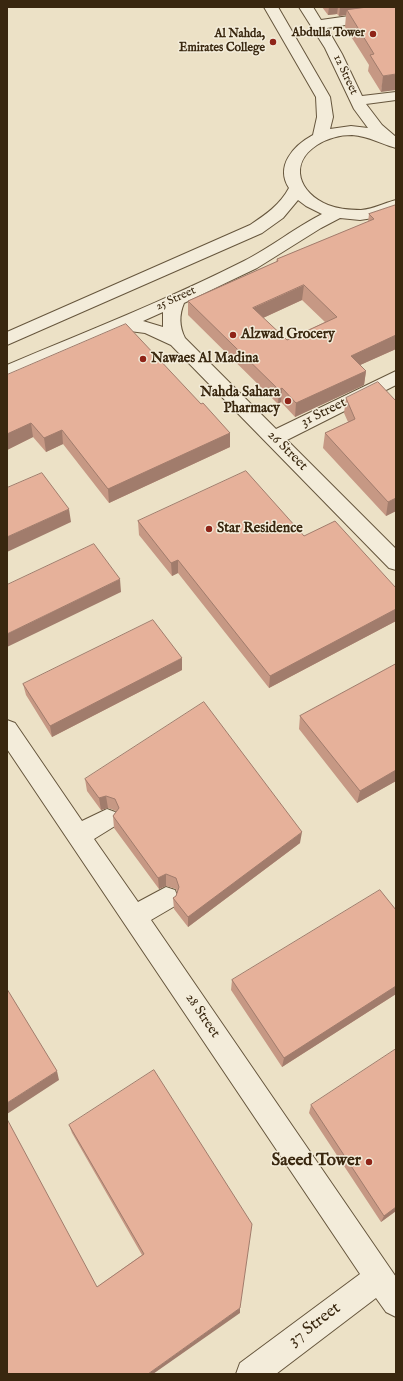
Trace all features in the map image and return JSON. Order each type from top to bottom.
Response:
[{"type":"street","points":[[271,7],[323,97],[325,117],[320,137]]},
{"type":"street","name":"12 Street","points":[[306,7],[339,62],[356,101],[372,124],[392,141]]},
{"type":"street","points":[[317,25],[370,17]]},
{"type":"street","points":[[356,101],[396,96]]},
{"type":"street","points":[[392,141],[372,133],[354,130],[330,133],[320,137],[304,147],[294,160],[292,174],[297,189],[304,197],[313,204],[338,213],[370,214],[389,208],[396,204]]},
{"type":"street","points":[[7,339],[256,229],[277,214],[292,198],[297,189]]},
{"type":"street","name":"25 Street","points":[[7,372],[120,324],[252,263],[315,223],[338,213]]},
{"type":"street","name":"26 Street","points":[[177,341],[170,319],[174,304],[179,297]]},
{"type":"street","name":"26 Street","points":[[120,324],[145,327],[167,335],[177,341],[396,562]]},
{"type":"street","name":"31 Street","points":[[274,438],[396,377]]},
{"type":"street","name":"28 Street","points":[[7,730],[396,1302]]},
{"type":"street","points":[[79,835],[107,819]]},
{"type":"street","points":[[134,917],[166,898]]},
{"type":"street","name":"37 Street","points":[[251,1374],[379,1277]]},
{"type":"building","points":[[368,7],[396,7],[396,74],[383,76],[370,55],[374,54],[347,10]]},
{"type":"building","points":[[396,205],[396,335],[351,356],[366,371],[296,403],[282,388],[279,390],[188,301],[278,261],[277,259],[374,219],[369,214]],"holes":[[[304,285],[337,317],[287,340],[253,308]]]},
{"type":"building","points":[[126,324],[230,433],[108,489],[62,430],[44,438],[31,423],[7,434],[7,375]]},
{"type":"building","points":[[378,382],[396,401],[396,498],[388,502],[325,433],[355,419],[346,398]]},
{"type":"building","points":[[246,471],[304,536],[335,521],[396,588],[396,609],[270,676],[178,560],[171,563],[138,521]]},
{"type":"building","points":[[42,473],[69,509],[7,537],[7,488]]},
{"type":"building","points":[[94,544],[120,579],[7,634],[7,585]]},
{"type":"building","points":[[153,620],[182,658],[50,726],[23,684]]},
{"type":"building","points":[[396,664],[396,770],[360,791],[300,716]]},
{"type":"building","points":[[204,702],[302,832],[188,917],[173,898],[176,896],[179,887],[176,878],[166,874],[158,878],[113,816],[119,808],[115,799],[106,796],[99,798],[85,779]]},
{"type":"building","points":[[380,890],[396,910],[396,986],[284,1058],[232,980]]},
{"type":"building","points":[[7,989],[57,1071],[7,1103]]},
{"type":"building","name":"Saeed Tower","points":[[396,1049],[396,1207],[384,1216],[311,1105]]},
{"type":"building","points":[[154,1070],[252,1224],[240,1308],[148,1374],[7,1374],[7,1119],[97,1287],[144,1254],[69,1125]]},
{"type":"place","name":"Abdulla Tower","points":[[373,34]]},
{"type":"place","name":"Al Nahda, Emirates College","points":[[273,42]]},
{"type":"place","name":"Alzwad Grocery","points":[[233,335]]},
{"type":"place","name":"Nawaes Al Madina","points":[[143,359]]},
{"type":"place","name":"Nahda Sahara Pharmacy","points":[[288,401]]},
{"type":"place","name":"Star Residence","points":[[209,529]]},
{"type":"place","name":"Saeed Tower","points":[[369,1162]]}]
